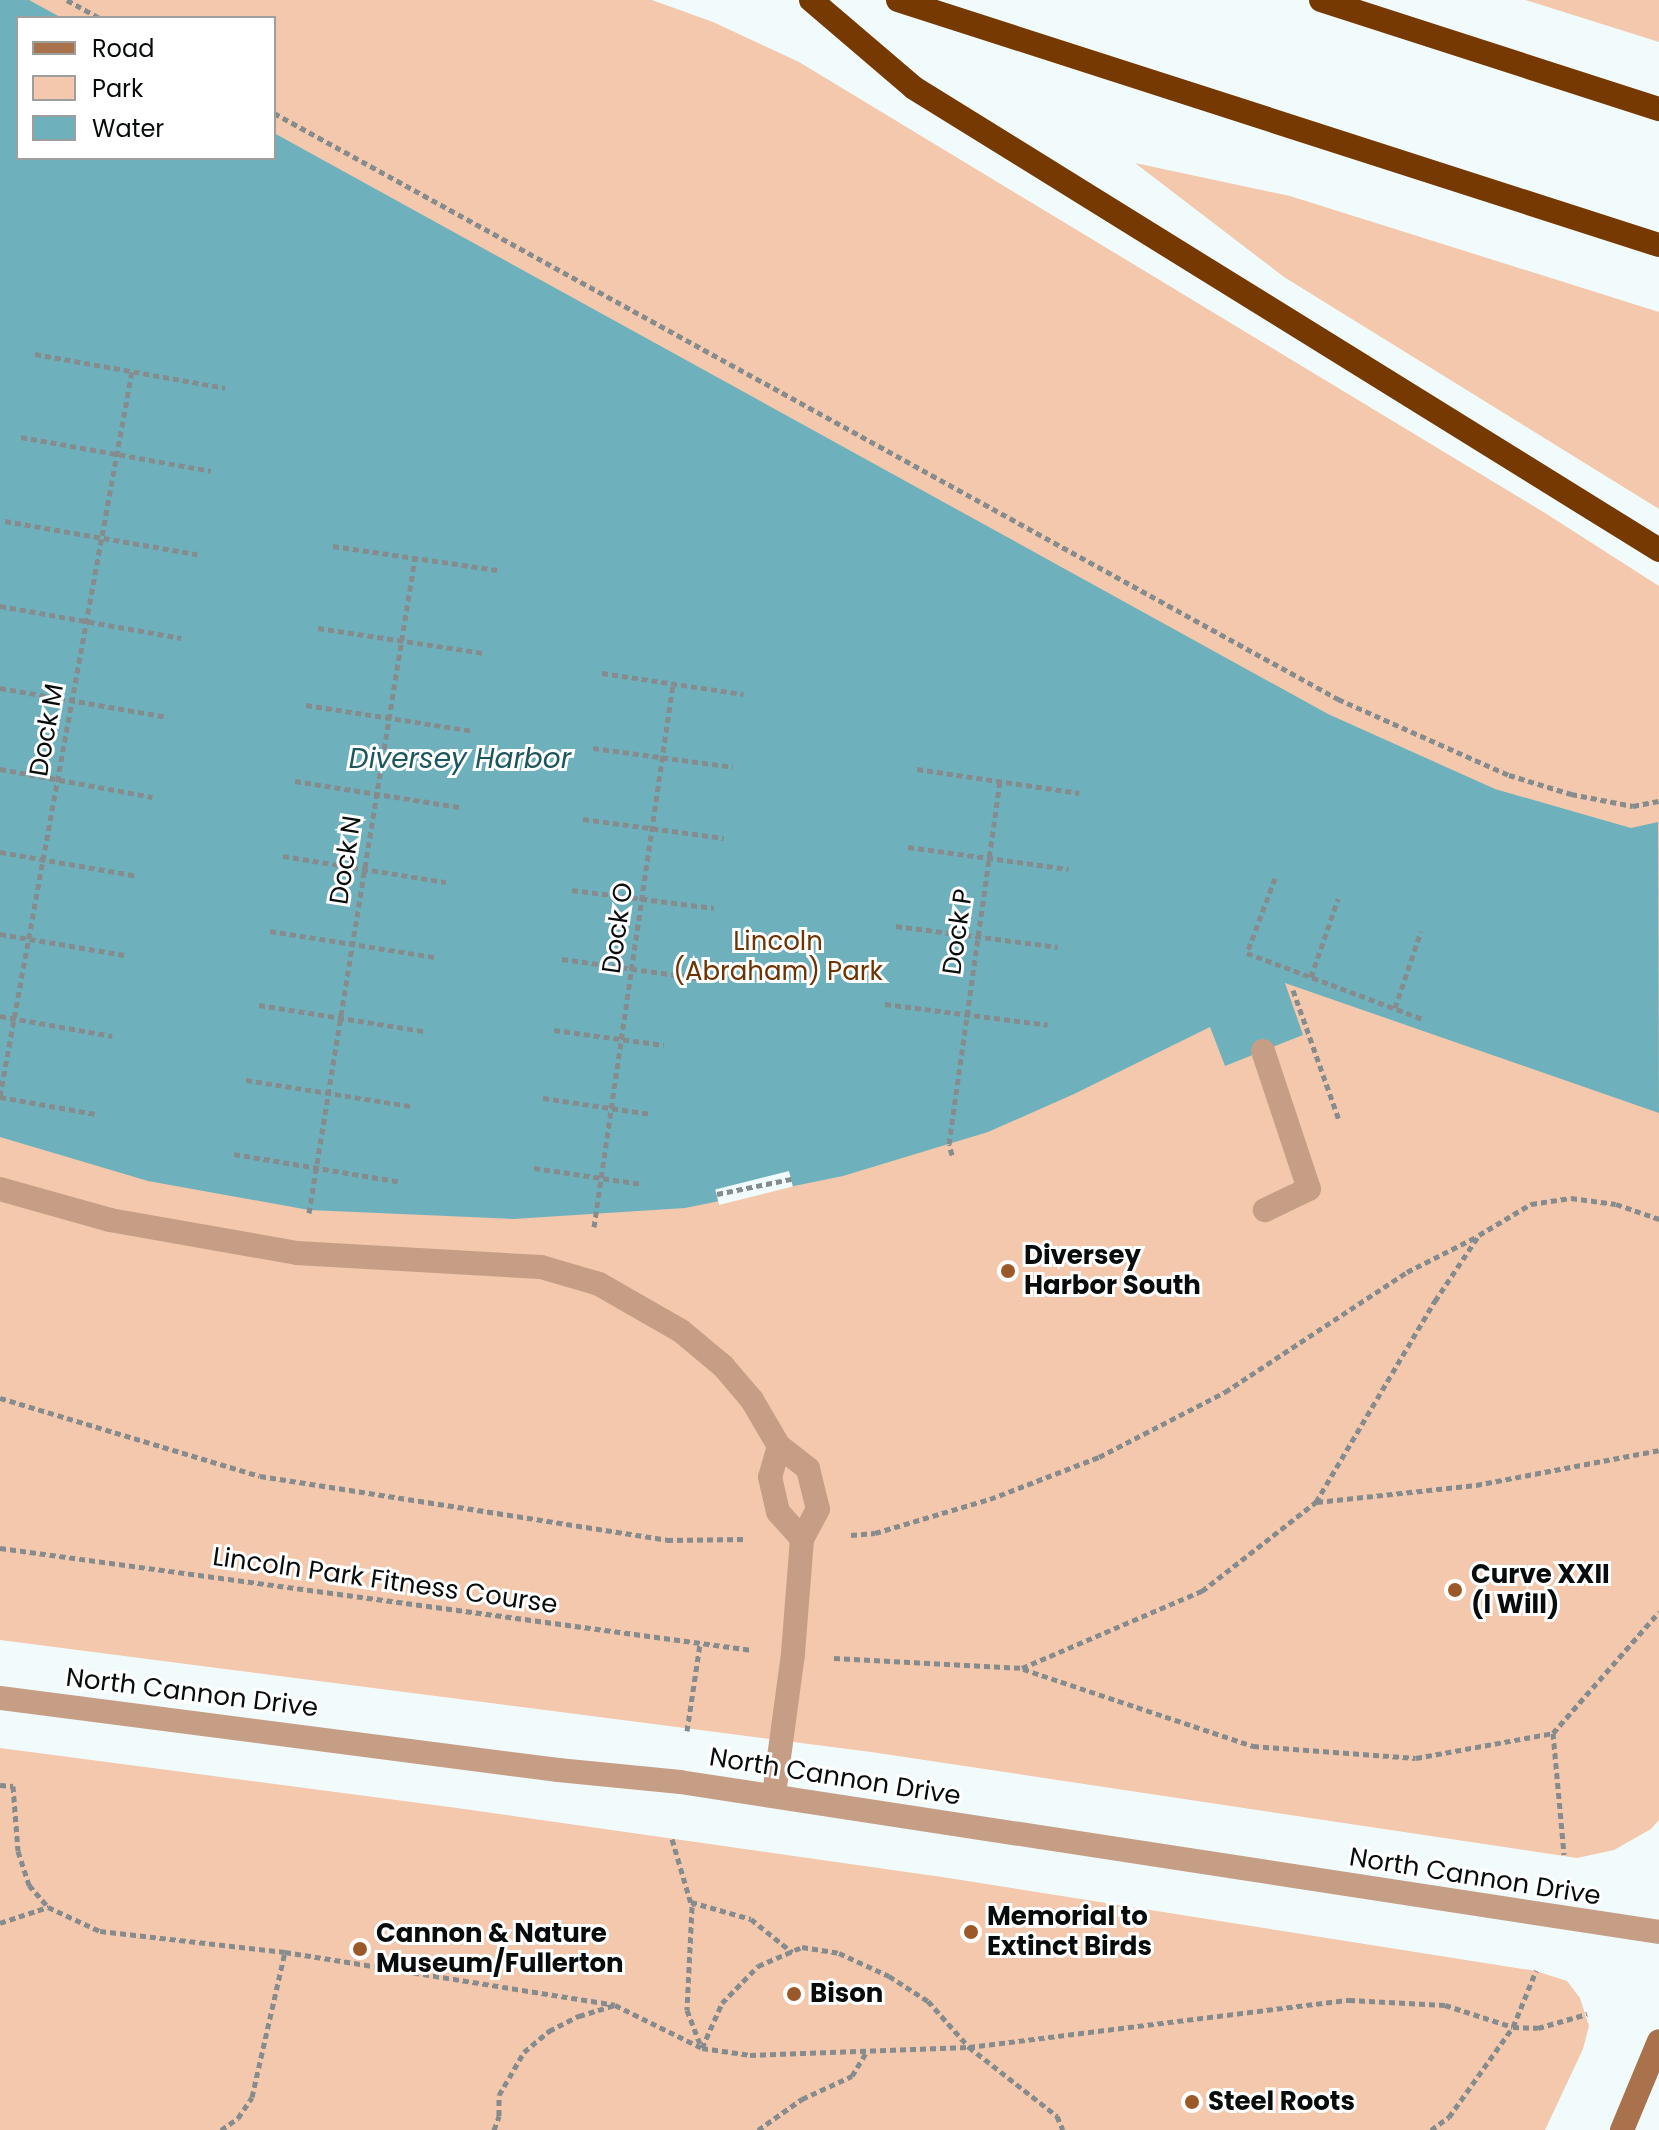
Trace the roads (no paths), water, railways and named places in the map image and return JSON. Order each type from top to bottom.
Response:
[{"type":"highway","points":[[811,0],[914,88],[1659,550]]},
{"type":"highway","points":[[898,0],[1659,245]]},
{"type":"highway","points":[[1321,0],[1659,109]]},
{"type":"main road","points":[[1622,2130],[1659,2041]]},
{"type":"street","points":[[1263,1051],[1309,1189],[1265,1210]]},
{"type":"street","points":[[0,1189],[110,1220],[297,1253],[488,1261],[541,1267],[599,1284],[681,1331],[723,1366],[752,1400],[779,1446],[808,1469],[818,1509],[802,1539],[793,1654],[774,1795]]},
{"type":"street","points":[[779,1446],[770,1477],[778,1512],[802,1539]]},
{"type":"street","name":"North Cannon Drive","points":[[0,1698],[774,1795],[1549,1918],[1659,1932]]},
{"type":"water","name":"Diversey Harbor","points":[[0,0],[29,0],[58,16],[16,16],[16,160],[276,160],[276,134],[1328,714],[1495,789],[1631,828],[1658,822],[1659,1113],[1285,983],[1303,1035],[1225,1066],[1210,1027],[1074,1094],[988,1132],[843,1176],[685,1208],[513,1219],[309,1210],[148,1181],[0,1137]]},
{"type":"place","name":"Diversey Harbor South","points":[[1008,1271]]},
{"type":"place","name":"Curve XXII (I Will)","points":[[1455,1590]]},
{"type":"place","name":"Memorial to Extinct Birds","points":[[971,1932]]},
{"type":"place","name":"Cannon & Nature Museum/Fullerton","points":[[360,1949]]},
{"type":"place","name":"Bison","points":[[794,1994]]},
{"type":"place","name":"Steel Roots","points":[[1192,2102]]},
{"type":"park label","name":"Lincoln (Abraham) Park","points":[[778,957]]}]
